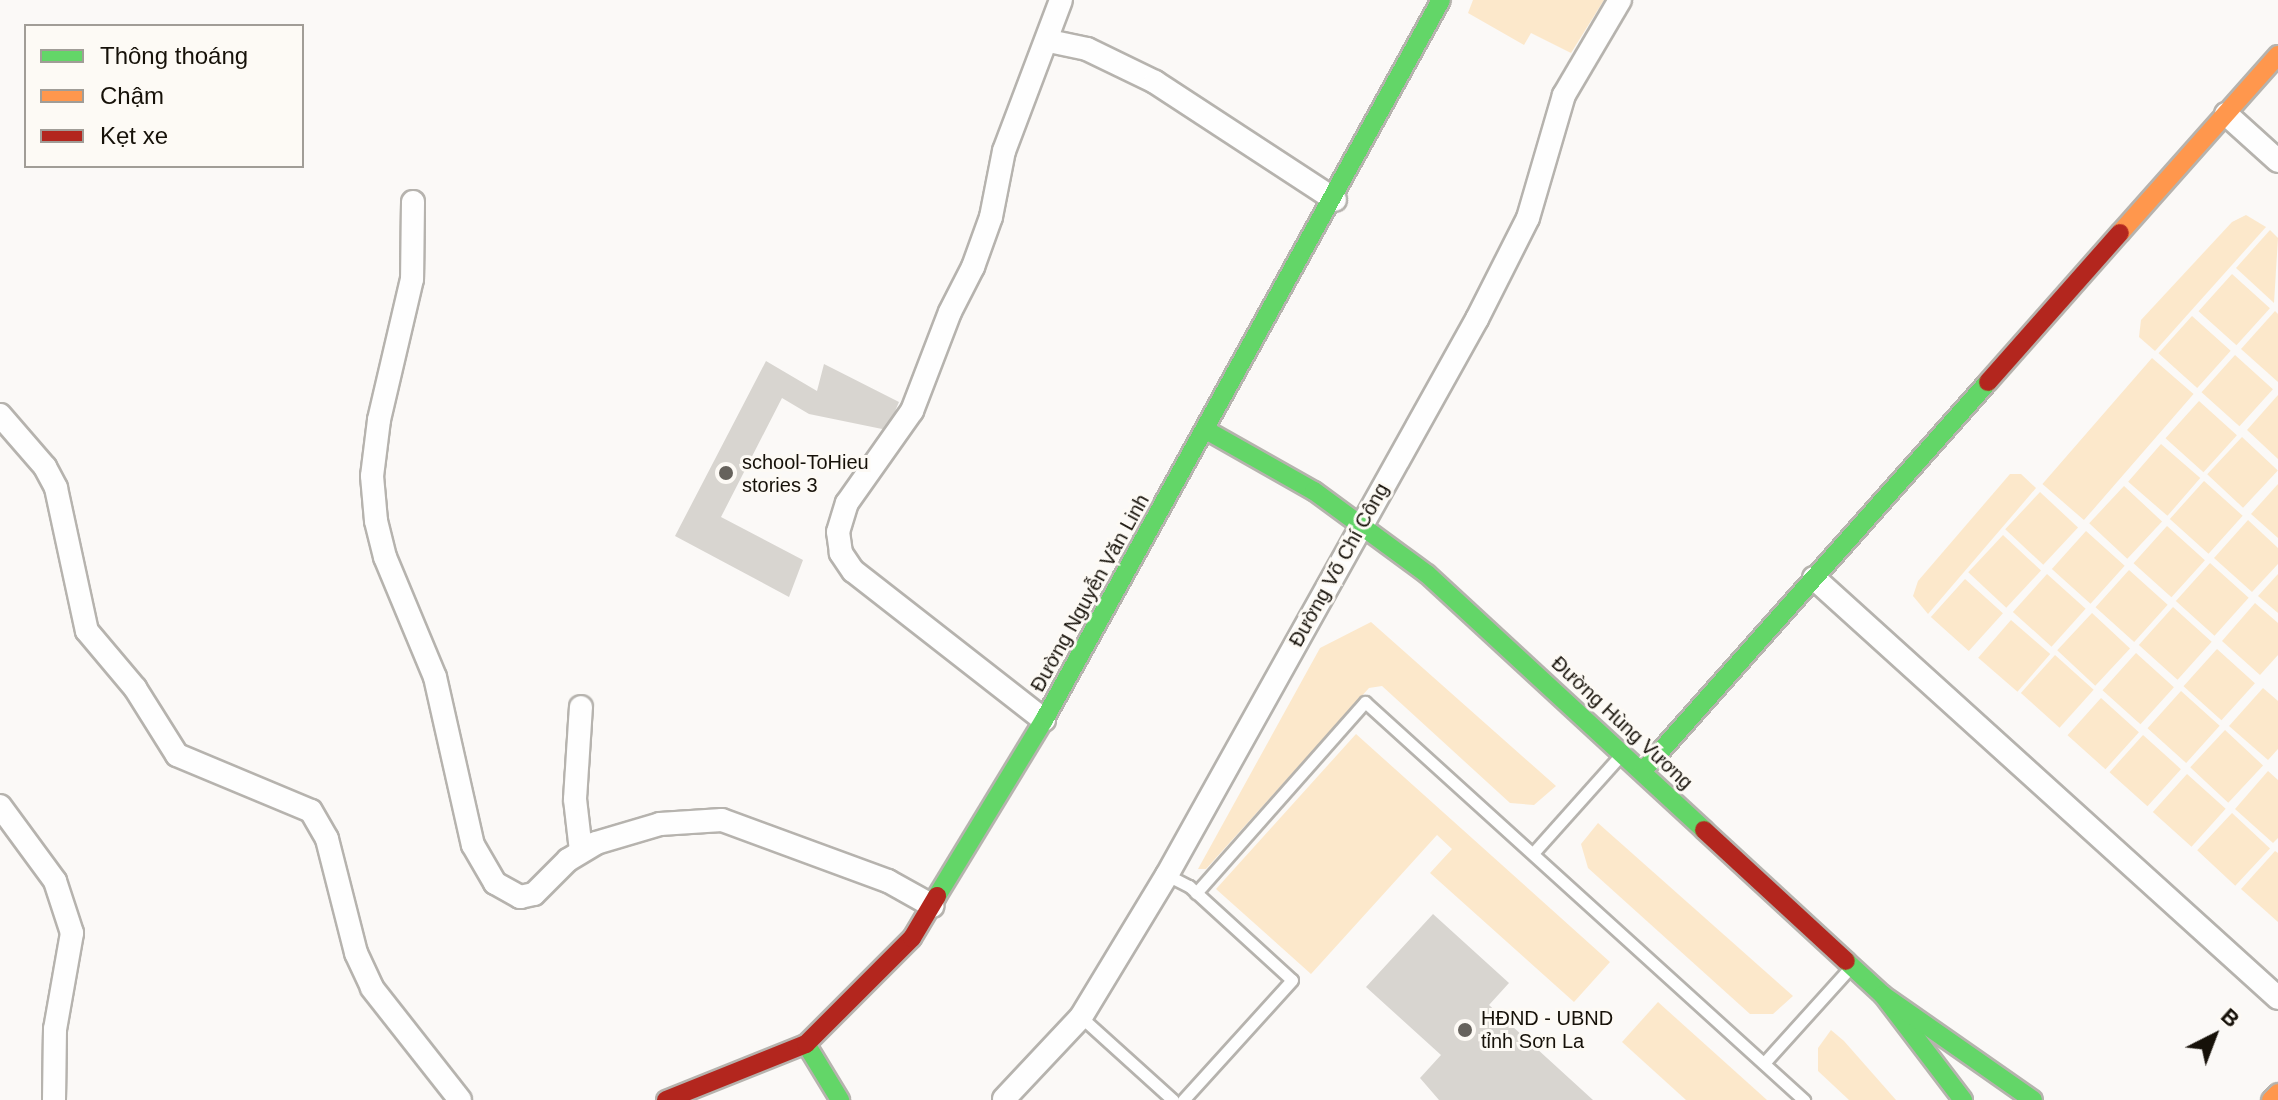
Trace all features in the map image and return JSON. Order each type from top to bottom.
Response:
[{"type":"street","points":[[1044,720],[853,571],[841,553],[838,532],[847,503],[912,411],[950,312],[985,240],[1004,151],[1049,41],[1061,0]]},
{"type":"street","name":"Đường Nguyễn Văn Linh","points":[[666,1100],[759,1067],[806,1044],[864,991],[933,906],[1044,720],[1335,200],[1441,0]]},
{"type":"street","name":"Đường Võ Chí Công","points":[[1004,1099],[1081,1017],[1167,875],[1362,526],[1528,218],[1564,95],[1620,0]]},
{"type":"street","points":[[1049,41],[1087,49],[1155,82],[1335,200]]},
{"type":"street","points":[[1642,772],[2278,55]]},
{"type":"street","points":[[2226,114],[2278,161]]},
{"type":"street","points":[[413,202],[412,279],[379,420],[372,476],[385,557],[435,677],[465,819],[483,865],[495,883],[520,897],[534,894],[581,851],[660,824],[722,820],[762,830],[888,881],[933,906]]},
{"type":"street","points":[[0,415],[45,467],[56,488],[87,631],[135,688],[177,755],[311,811],[327,839],[356,953],[372,988],[460,1100]]},
{"type":"street","name":"Đường Hùng Vương","points":[[1206,430],[1314,491],[1427,574],[1883,995],[1963,1100]]},
{"type":"street","points":[[1814,578],[2278,998]]},
{"type":"street","points":[[581,707],[575,799],[581,851]]},
{"type":"street","points":[[0,806],[55,881],[72,933],[55,1029],[54,1100]]},
{"type":"street","points":[[1883,995],[2033,1100]]},
{"type":"street","points":[[806,1044],[840,1100]]},
{"type":"street","points":[[2271,1100],[2278,1093]]},
{"type":"lane","points":[[1196,893],[1365,702],[1804,1100]]},
{"type":"lane","points":[[1534,852],[1622,754]]},
{"type":"lane","points":[[1167,875],[1196,893],[1292,980],[1183,1100]]},
{"type":"lane","points":[[1764,1063],[1852,965]]},
{"type":"lane","points":[[1081,1017],[1173,1100]]},
{"type":"shaded area","points":[[1473,0],[1604,0],[1571,53],[1531,33],[1524,45],[1468,13]]},
{"type":"shaded area","points":[[2246,215],[2266,227],[2155,351],[2139,337],[2141,320],[2232,222]]},
{"type":"shaded area","points":[[2270,230],[2278,238],[2274,303],[2236,268]]},
{"type":"shaded area","points":[[2232,274],[2270,308],[2236,345],[2199,311]]},
{"type":"shaded area","points":[[2275,311],[2278,314],[2278,382],[2241,349]]},
{"type":"shaded area","points":[[2192,316],[2231,351],[2197,388],[2159,353]]},
{"type":"shaded area","points":[[2235,355],[2273,389],[2239,426],[2202,392]]},
{"type":"shaded area","points":[[2152,358],[2194,394],[2084,520],[2042,484]]},
{"type":"shaded area","points":[[2278,395],[2278,459],[2247,430]]},
{"type":"shaded area","points":[[2199,401],[2237,435],[2203,472],[2166,438]]},
{"type":"shaded area","points":[[2242,437],[2278,470],[2243,508],[2207,474]]},
{"type":"shaded area","points":[[2161,444],[2200,478],[2167,516],[2128,482]]},
{"type":"shaded area","points":[[2010,474],[2021,474],[2036,488],[1928,614],[1913,596],[1918,581]]},
{"type":"shaded area","points":[[2204,481],[2243,516],[2209,554],[2170,519]]},
{"type":"shaded area","points":[[2278,484],[2278,538],[2251,514]]},
{"type":"shaded area","points":[[2124,486],[2162,521],[2127,559],[2089,523]]},
{"type":"shaded area","points":[[2040,492],[2078,527],[2043,565],[2005,529]]},
{"type":"shaded area","points":[[2248,520],[2278,548],[2278,564],[2252,592],[2214,558]]},
{"type":"shaded area","points":[[2167,526],[2205,560],[2171,597],[2134,563]]},
{"type":"shaded area","points":[[2086,531],[2125,566],[2091,604],[2052,569]]},
{"type":"shaded area","points":[[2003,535],[2041,570],[2006,608],[1968,572]]},
{"type":"shaded area","points":[[2210,563],[2249,598],[2215,636],[2176,601]]},
{"type":"shaded area","points":[[2129,570],[2168,605],[2134,642],[2096,607]]},
{"type":"shaded area","points":[[2047,574],[2086,609],[2052,647],[2013,612]]},
{"type":"shaded area","points":[[2278,574],[2278,613],[2258,596]]},
{"type":"shaded area","points":[[1965,579],[2003,613],[1969,651],[1931,617]]},
{"type":"shaded area","points":[[2255,603],[2278,623],[2278,655],[2260,675],[2222,641]]},
{"type":"shaded area","points":[[2173,607],[2212,642],[2178,680],[2139,645]]},
{"type":"shaded area","points":[[2092,613],[2130,648],[2095,686],[2057,650]]},
{"type":"shaded area","points":[[2011,620],[2050,654],[2017,692],[1978,658]]},
{"type":"shaded area","points":[[1371,622],[1556,786],[1534,805],[1510,803],[1382,686],[1369,688],[1206,869],[1198,869],[1320,648]]},
{"type":"shaded area","points":[[2217,649],[2255,683],[2221,720],[2184,686]]},
{"type":"shaded area","points":[[2136,653],[2174,687],[2140,724],[2103,690]]},
{"type":"shaded area","points":[[2055,655],[2094,690],[2060,728],[2021,693]]},
{"type":"shaded area","points":[[2263,688],[2278,701],[2278,749],[2268,760],[2229,726]]},
{"type":"shaded area","points":[[2181,691],[2220,726],[2186,763],[2148,728]]},
{"type":"shaded area","points":[[2101,698],[2139,732],[2105,769],[2068,735]]},
{"type":"shaded area","points":[[2225,730],[2263,765],[2228,803],[2190,767]]},
{"type":"shaded area","points":[[1356,734],[1610,962],[1574,1002],[1430,873],[1452,849],[1437,835],[1311,974],[1216,889]]},
{"type":"shaded area","points":[[2143,735],[2181,769],[2147,806],[2110,772]]},
{"type":"shaded area","points":[[2268,771],[2278,780],[2278,838],[2273,843],[2235,809]]},
{"type":"shaded area","points":[[2187,774],[2226,809],[2192,847],[2153,812]]},
{"type":"shaded area","points":[[2232,813],[2270,848],[2235,886],[2197,850]]},
{"type":"shaded area","points":[[1598,823],[1793,996],[1773,1014],[1750,1014],[1588,868],[1581,844]]},
{"type":"shaded area","points":[[2275,851],[2278,853],[2278,922],[2241,889]]},
{"type":"shaded area","points":[[1658,1002],[1767,1100],[1686,1100],[1622,1042]]},
{"type":"shaded area","points":[[1831,1030],[1896,1100],[1849,1100],[1818,1071],[1818,1048]]},
{"type":"building","name":"school-ToHieu stories 3","points":[[766,361],[817,391],[824,364],[899,402],[887,430],[809,414],[782,398],[721,517],[803,560],[789,597],[675,536]]},
{"type":"building","name":"HĐND - UBND tỉnh Sơn La","points":[[1433,914],[1509,983],[1489,1005],[1593,1100],[1439,1100],[1420,1078],[1441,1055],[1366,987]]},
{"type":"traffic: fast","points":[[937,896],[1044,720],[1441,0]]},
{"type":"traffic: fast","points":[[1642,772],[1988,382]]},
{"type":"traffic: fast","points":[[1206,430],[1314,491],[1427,574],[1704,830]]},
{"type":"traffic: fast","points":[[1846,961],[1883,995],[1963,1100]]},
{"type":"traffic: fast","points":[[1883,995],[2033,1100]]},
{"type":"traffic: fast","points":[[806,1044],[840,1100]]},
{"type":"traffic: slow","points":[[2120,233],[2278,55]]},
{"type":"traffic: slow","points":[[2271,1100],[2278,1093]]},
{"type":"traffic: jam","points":[[1988,382],[2120,233]]},
{"type":"traffic: jam","points":[[1704,830],[1846,961]]},
{"type":"traffic: jam","points":[[666,1100],[806,1044],[912,938],[937,896]]},
{"type":"place","name":"school-ToHieu stories 3","points":[[726,473]]},
{"type":"place","name":"HĐND - UBND tỉnh Sơn La","points":[[1465,1030]]}]
